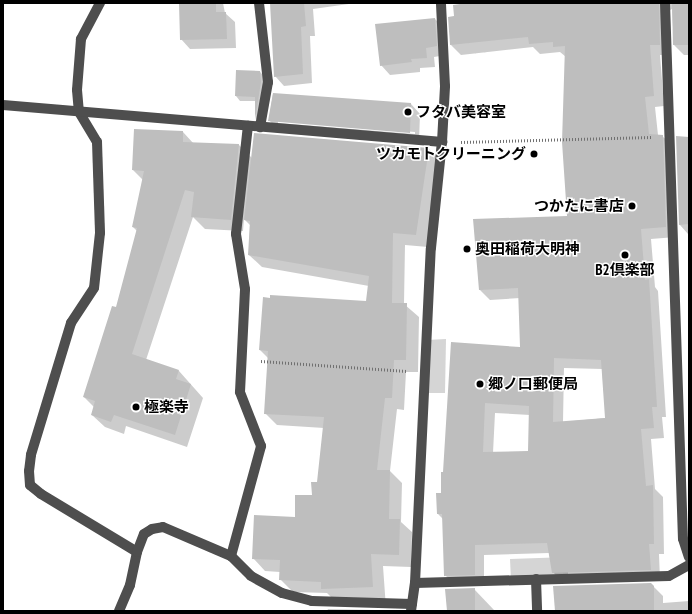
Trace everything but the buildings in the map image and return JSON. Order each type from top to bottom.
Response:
[{"type":"street","points":[[100,3],[81,39],[77,90],[79,112],[97,142],[100,233],[94,288],[71,323],[31,455],[30,485],[41,494],[137,552]]},
{"type":"street","points":[[259,3],[268,82],[260,127]]},
{"type":"street","points":[[119,611],[130,585],[137,552],[144,534],[152,528],[163,527],[231,556],[251,576],[282,592],[312,601],[411,608],[415,583],[431,248],[442,142],[445,86],[441,3]]},
{"type":"street","points":[[665,3],[672,136],[683,539],[689,557]]},
{"type":"street","points":[[3,105],[442,142]]},
{"type":"street","points":[[231,556],[261,446],[240,392],[245,289],[236,234],[248,126]]},
{"type":"street","points":[[415,583],[669,576],[689,565]]},
{"type":"street","points":[[536,579],[537,611]]},
{"type":"path","points":[[442,142],[672,136]]},
{"type":"path","points":[[242,359],[426,373]]},
{"type":"shaded area","points":[[446,339],[445,393],[425,393],[427,340]]},
{"type":"shaded area","points":[[568,557],[568,578],[511,580],[510,559]]},
{"type":"place","name":"フタバ美容室","points":[[408,112]]},
{"type":"place","name":"ツカモトクリーニング","points":[[534,154]]},
{"type":"place","name":"つかたに書店","points":[[632,206]]},
{"type":"place","name":"奥田稲荷大明神","points":[[467,249]]},
{"type":"place","name":"B2倶楽部","points":[[625,255]]},
{"type":"place","name":"郷ノ口郵便局","points":[[480,384]]},
{"type":"place","name":"極楽寺","points":[[136,407]]}]
